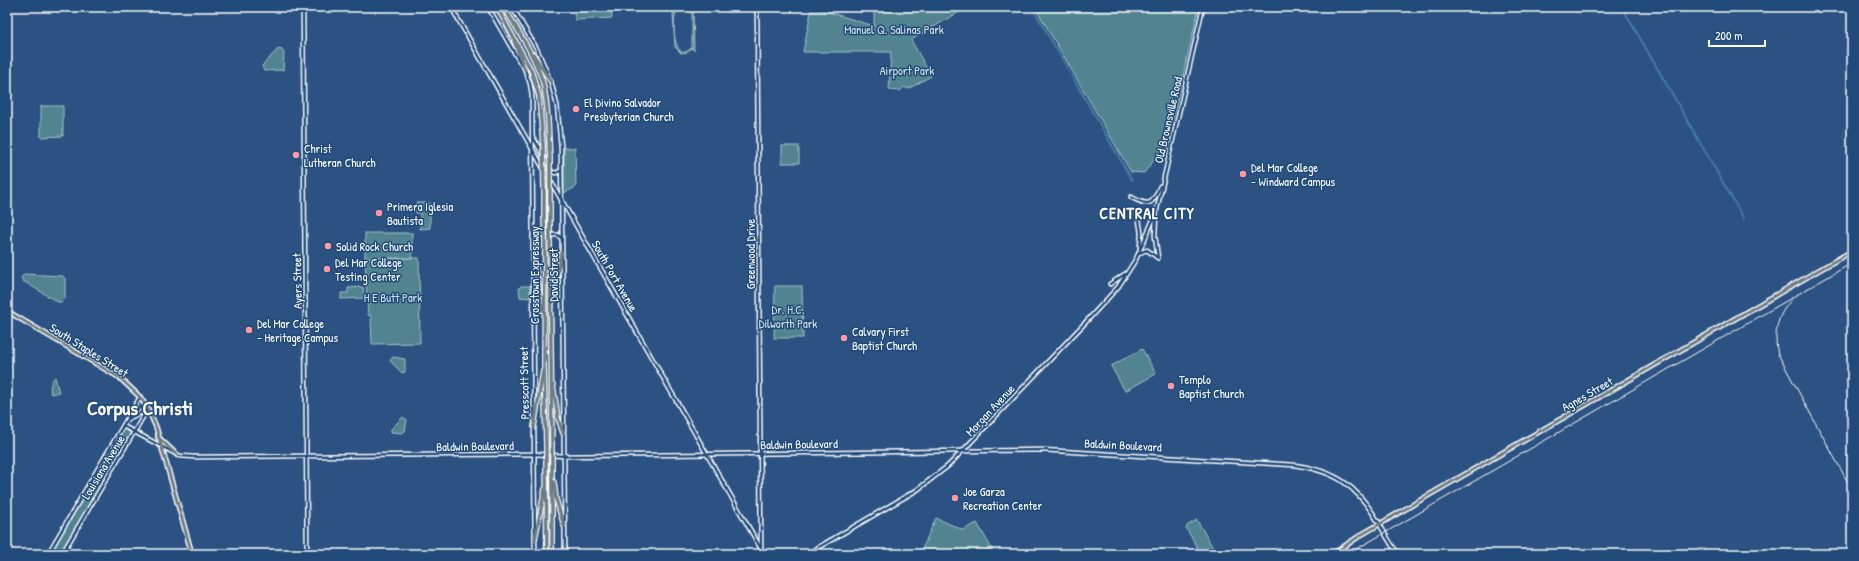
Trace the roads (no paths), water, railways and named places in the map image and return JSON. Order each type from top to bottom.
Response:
[{"type":"highway","name":"Crosstown Expressway","points":[[497,7],[527,61],[535,83],[542,120],[545,239],[544,364],[547,554]]},
{"type":"highway","name":"Crosstown Expressway","points":[[504,7],[532,56],[543,84],[548,115],[550,157],[550,317],[553,467],[552,554]]},
{"type":"highway","points":[[509,29],[525,70]]},
{"type":"highway","points":[[522,38],[551,82]]},
{"type":"highway","points":[[533,248],[544,327]]},
{"type":"highway","points":[[550,317],[562,253]]},
{"type":"highway","points":[[534,427],[544,364]]},
{"type":"highway","points":[[551,369],[558,418],[563,432]]},
{"type":"highway","points":[[553,467],[556,499],[564,526]]},
{"type":"highway","points":[[535,539],[546,482]]},
{"type":"highway","points":[[564,548],[564,554]]},
{"type":"main road","name":"Ayers Street","points":[[303,7],[307,554]]},
{"type":"main road","name":"South Port Avenue","points":[[451,7],[764,554]]},
{"type":"main road","points":[[488,7],[525,70]]},
{"type":"main road","name":"David Street","points":[[512,7],[537,49],[551,82],[557,105],[560,126],[564,548]]},
{"type":"main road","name":"Greenwood Drive","points":[[757,7],[761,550]]},
{"type":"main road","name":"Old Brownsville Road","points":[[1147,236],[1156,213],[1203,7]]},
{"type":"main road","name":"Presscott Street","points":[[525,70],[531,88],[532,130],[535,554]]},
{"type":"main road","points":[[524,134],[529,133],[532,130]]},
{"type":"main road","points":[[532,134],[552,172],[558,173],[561,170]]},
{"type":"main road","points":[[1131,197],[1144,204],[1152,202],[1164,178]]},
{"type":"main road","points":[[1138,213],[1141,233],[1139,251],[1147,250],[1158,258],[1155,236],[1156,213]]},
{"type":"main road","points":[[533,238],[537,235],[558,235],[562,238]]},
{"type":"main road","name":"Morgan Avenue","points":[[807,554],[922,487],[948,466],[1108,298],[1127,272],[1147,236]]},
{"type":"main road","name":"Agnes Street","points":[[1333,554],[1380,524],[1852,251]]},
{"type":"main road","points":[[1110,284],[1127,272]]},
{"type":"main road","name":"South Staples Street","points":[[7,311],[120,378],[140,397],[148,409],[158,436],[192,554]]},
{"type":"main road","name":"Louisiana Avenue","points":[[48,554],[140,397]]},
{"type":"main road","name":"Louisiana Avenue","points":[[127,419],[148,409]]},
{"type":"main road","name":"Louisiana Avenue","points":[[62,554],[148,409]]},
{"type":"main road","name":"Baldwin Boulevard","points":[[123,426],[177,455],[195,457],[534,454],[564,456],[1042,450],[1294,465],[1313,467],[1327,472],[1360,494],[1399,554]]},
{"type":"main road","points":[[158,436],[177,455]]},
{"type":"waterway","points":[[1032,7],[1132,180]]},
{"type":"waterway","points":[[1622,7],[1744,219]]},
{"type":"railway","points":[[1348,554],[1852,263]]},
{"type":"railway","points":[[1792,299],[1783,311],[1776,332],[1778,354],[1852,490]]},
{"type":"place","name":"El Divino Salvador Presbyterian Church","points":[[576,109]]},
{"type":"place","name":"Christ Lutheran Church","points":[[296,155]]},
{"type":"place","name":"Del Mar College - Windward Campus","points":[[1243,174]]},
{"type":"place","name":"Primera Iglesia Bautista","points":[[379,213]]},
{"type":"place","name":"Solid Rock Church","points":[[328,246]]},
{"type":"place","name":"Del Mar College Testing Center","points":[[327,269]]},
{"type":"place","name":"Del Mar College - Heritage Campus","points":[[249,330]]},
{"type":"place","name":"Calvary First Baptist Church","points":[[844,338]]},
{"type":"place","name":"Templo Baptist Church","points":[[1171,386]]},
{"type":"place","name":"Joe Garza Recreation Center","points":[[955,498]]},
{"type":"district","name":"CENTRAL CITY","points":[[1147,213]]},
{"type":"district","name":"Corpus Christi","points":[[140,407]]},
{"type":"park label","name":"Manuel Q. Salinas Park","points":[[894,29]]},
{"type":"park label","name":"Airport Park","points":[[907,70]]},
{"type":"park label","name":"H E Butt Park","points":[[393,297]]},
{"type":"park label","name":"Dr. H.C. Dilworth Park","points":[[788,316]]}]
